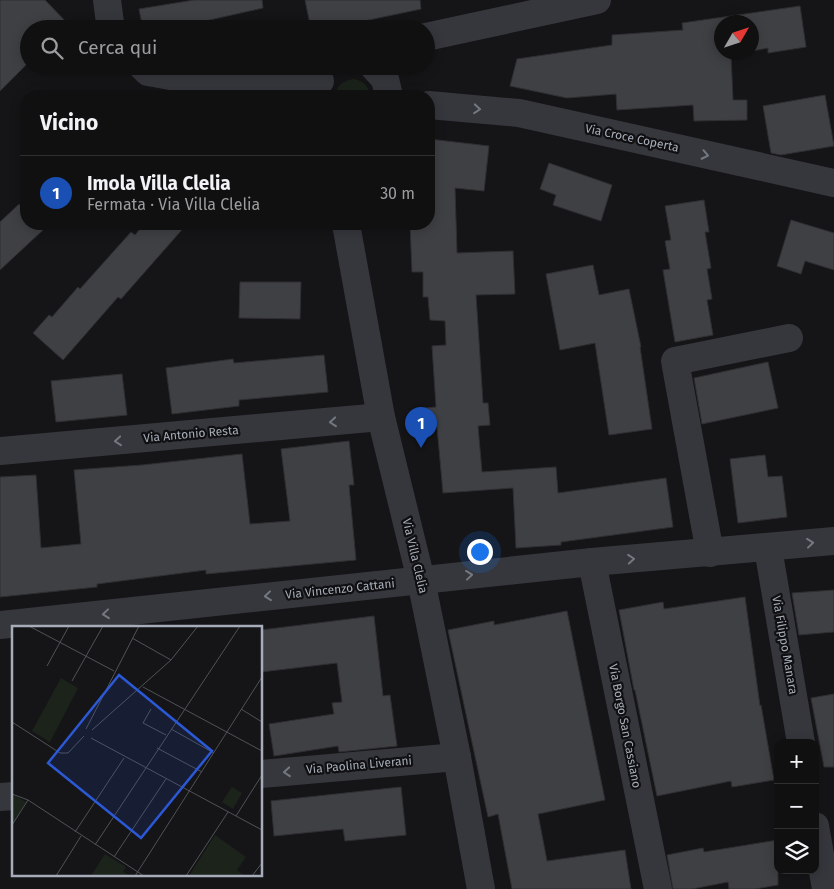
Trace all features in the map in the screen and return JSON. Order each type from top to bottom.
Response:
[{"type":"street","points":[[107,0],[110,20]]},
{"type":"street","points":[[435,35],[597,0]]},
{"type":"street","points":[[165,75],[176,77],[323,81]]},
{"type":"street","points":[[381,75],[385,79],[387,90]]},
{"type":"street","name":"Via Croce Coperta","points":[[435,106],[519,113],[834,183]]},
{"type":"street","name":"Via Villa Clelia","points":[[347,230],[381,417],[421,580],[457,756],[481,889]]},
{"type":"street","points":[[710,553],[675,361],[789,338]]},
{"type":"street","name":"Via Antonio Resta","points":[[0,451],[381,417]]},
{"type":"street","name":"Via Vincenzo Cattani","points":[[0,625],[592,562],[834,541]]},
{"type":"street","name":"Via Filippo Manara","points":[[768,548],[800,739]]},
{"type":"street","name":"Via Borgo San Cassiano","points":[[592,562],[658,889]]},
{"type":"street","name":"Via Paolina Liverani","points":[[262,774],[457,756]]},
{"type":"street","points":[[816,829],[826,889]]},
{"type":"shaded area","points":[[354,79],[360,81],[365,84],[368,90],[338,90],[341,84]]},
{"type":"building","points":[[0,0],[45,0],[64,20],[20,20],[20,71],[0,91]]},
{"type":"building","points":[[194,0],[262,0],[263,8],[209,20],[141,20],[139,9]]},
{"type":"building","points":[[305,0],[420,0],[421,9],[369,20],[309,20]]},
{"type":"building","points":[[800,6],[806,47],[768,53],[768,48],[759,50],[759,15],[738,15]]},
{"type":"building","points":[[714,18],[714,60],[731,60],[733,100],[747,100],[747,120],[694,121],[693,105],[617,110],[616,94],[567,98],[510,86],[517,59],[612,45],[612,35],[683,30],[682,23]]},
{"type":"building","points":[[825,95],[834,146],[781,155],[771,153],[763,106]]},
{"type":"building","points":[[435,140],[489,146],[484,191],[455,188],[457,253],[513,251],[515,294],[476,295],[483,403],[488,403],[490,425],[478,426],[482,472],[556,467],[558,493],[666,478],[673,527],[561,542],[561,545],[516,548],[513,488],[443,493],[437,427],[427,428],[425,408],[436,407],[432,346],[446,345],[445,321],[430,320],[428,297],[423,297],[423,272],[412,272],[410,230],[435,230]]},
{"type":"building","points":[[549,163],[612,185],[601,221],[553,205],[556,195],[540,189]]},
{"type":"building","points":[[704,200],[709,232],[705,232],[711,268],[707,269],[712,299],[707,300],[713,335],[675,342],[663,270],[670,269],[665,241],[671,240],[665,206]]},
{"type":"building","points":[[19,204],[20,230],[43,230],[0,270],[0,222]]},
{"type":"building","points":[[791,220],[834,233],[834,270],[805,261],[801,274],[777,266]]},
{"type":"building","points":[[139,230],[182,230],[121,299],[118,297],[63,360],[33,333],[49,315],[52,317],[78,287],[80,289],[131,232],[135,235]]},
{"type":"building","points":[[593,265],[599,295],[629,289],[641,347],[652,429],[609,435],[595,343],[560,350],[546,274]]},
{"type":"building","points":[[240,282],[301,282],[300,319],[239,318]]},
{"type":"building","points":[[324,355],[328,392],[239,400],[239,406],[172,414],[166,368],[233,359],[234,363]]},
{"type":"building","points":[[768,362],[778,408],[702,424],[694,378]]},
{"type":"building","points":[[122,374],[127,415],[56,422],[51,381]]},
{"type":"building","points":[[349,441],[354,485],[349,485],[356,560],[206,574],[206,570],[97,584],[97,587],[0,597],[0,477],[36,475],[41,548],[81,544],[74,470],[242,454],[250,524],[290,521],[281,449]]},
{"type":"building","points":[[765,455],[768,477],[782,476],[787,517],[738,523],[730,459]]},
{"type":"building","points":[[834,590],[834,632],[799,635],[792,593]]},
{"type":"building","points":[[745,597],[760,706],[774,780],[732,787],[731,781],[657,796],[619,610],[663,602],[664,609]]},
{"type":"building","points":[[567,611],[605,800],[538,814],[547,861],[625,850],[631,889],[512,889],[498,814],[488,817],[448,630],[494,621],[494,625]]},
{"type":"building","points":[[374,616],[383,696],[390,695],[397,746],[339,752],[338,746],[274,756],[269,724],[334,714],[332,703],[342,702],[337,663],[262,672],[262,630]]},
{"type":"building","points":[[834,694],[834,767],[824,767],[811,698]]},
{"type":"building","points":[[401,787],[406,835],[345,841],[343,829],[274,836],[271,801]]},
{"type":"building","points":[[774,841],[774,874],[778,874],[778,885],[755,889],[729,889],[728,882],[692,889],[673,889],[667,855],[703,848],[704,852]]},
{"type":"place","name":"Imola Villa Clelia","points":[[421,448]]}]
